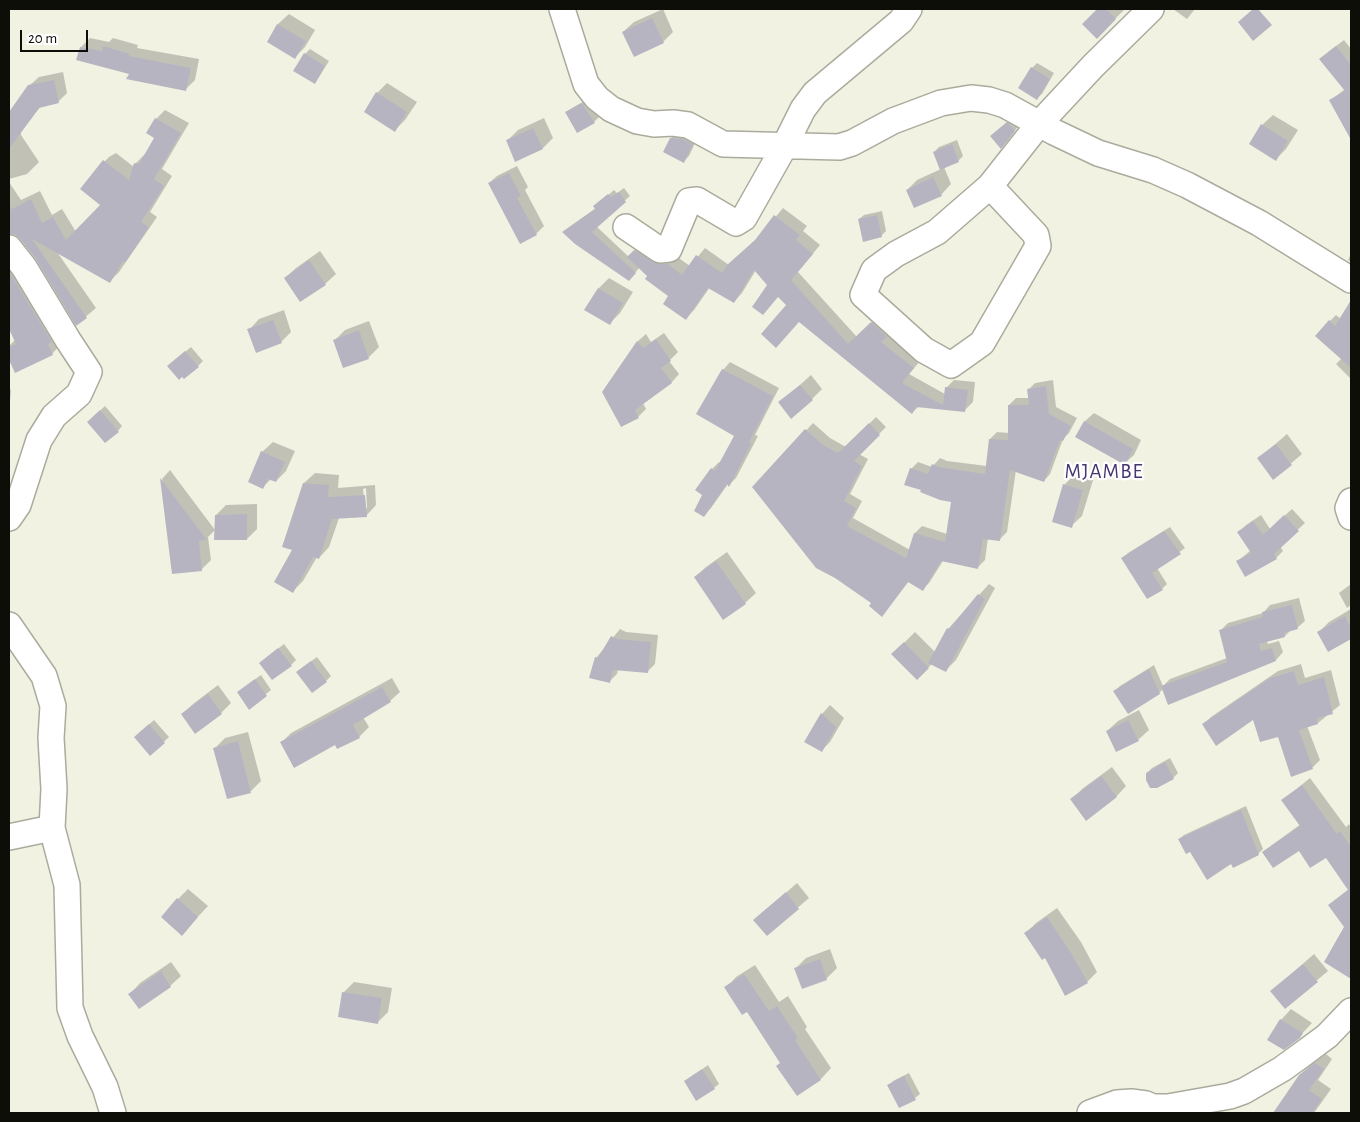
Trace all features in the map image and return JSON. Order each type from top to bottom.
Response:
[{"type":"street","points":[[562,9],[586,84],[597,98],[611,110],[637,121],[654,124],[673,123],[688,125],[723,144],[784,147],[845,146],[916,111],[954,100],[971,98],[989,100],[1005,105],[1098,153],[1153,170],[1187,185],[1259,223],[1351,280]]},
{"type":"street","points":[[626,227],[660,250],[669,249],[689,201],[697,200],[736,223],[744,218],[803,109],[814,93],[900,21],[909,9]]},
{"type":"street","points":[[990,186],[1036,235],[1038,246],[982,343],[951,365],[924,350],[863,295],[874,270],[896,254],[937,232],[990,186],[1039,124],[1093,66],[1151,9]]},
{"type":"street","points":[[9,248],[24,267],[89,372],[79,394],[54,416],[39,440],[18,505],[9,518]]},
{"type":"street","points":[[1351,501],[1348,508],[1351,517]]},
{"type":"street","points":[[9,625],[44,676],[53,706],[50,738],[54,789],[52,828],[66,886],[70,1008],[80,1036],[105,1088],[113,1113]]},
{"type":"street","points":[[9,837],[52,828]]},
{"type":"street","points":[[1090,1113],[1117,1103],[1131,1102],[1168,1108],[1230,1096],[1244,1091],[1282,1069],[1349,1018]]},
{"type":"building","points":[[1097,9],[1106,9],[1116,19],[1097,39],[1082,24]]},
{"type":"building","points":[[1253,9],[1258,9],[1272,25],[1253,41],[1238,22]]},
{"type":"building","points":[[652,18],[664,43],[634,57],[622,32]]},
{"type":"building","points":[[277,24],[306,41],[295,59],[267,42]]},
{"type":"building","points":[[103,46],[130,54],[129,56],[191,68],[186,91],[126,79],[129,74],[76,60],[80,47],[102,51]]},
{"type":"building","points":[[1336,46],[1351,65],[1351,140],[1329,100],[1345,91],[1319,59]]},
{"type":"building","points":[[304,53],[325,66],[315,84],[293,71]]},
{"type":"building","points":[[1031,67],[1050,79],[1037,100],[1018,88]]},
{"type":"building","points":[[54,80],[59,103],[39,108],[9,149],[9,112],[28,85]]},
{"type":"building","points":[[376,92],[407,112],[395,132],[364,112]]},
{"type":"building","points":[[582,103],[595,123],[577,133],[565,112]]},
{"type":"building","points":[[155,118],[181,133],[154,179],[164,186],[141,222],[149,227],[125,263],[123,261],[110,283],[32,239],[87,318],[76,326],[35,258],[20,239],[15,235],[9,234],[9,205],[12,209],[31,199],[42,223],[53,217],[66,240],[100,205],[80,189],[103,160],[129,180],[134,163],[139,164],[154,138],[146,133]]},
{"type":"building","points":[[1007,122],[1015,131],[1001,149],[990,136]]},
{"type":"building","points":[[1261,124],[1288,141],[1276,161],[1249,144]]},
{"type":"building","points":[[533,128],[543,149],[515,162],[506,140]]},
{"type":"building","points":[[670,138],[682,139],[693,144],[684,163],[663,152]]},
{"type":"building","points":[[952,144],[959,162],[940,170],[933,152]]},
{"type":"building","points":[[509,173],[521,196],[517,198],[537,235],[520,244],[488,183]]},
{"type":"building","points":[[933,177],[942,196],[914,208],[906,190]]},
{"type":"building","points":[[619,192],[626,202],[592,232],[636,273],[629,281],[575,244],[562,232],[595,209],[593,206],[608,194],[611,197]]},
{"type":"building","points":[[774,215],[800,235],[796,240],[813,254],[791,280],[848,344],[871,322],[887,337],[881,342],[914,368],[902,383],[943,405],[945,387],[968,390],[965,412],[916,407],[912,414],[799,322],[776,348],[761,334],[786,305],[778,297],[763,315],[752,307],[767,285],[754,270],[734,303],[708,288],[686,320],[663,304],[668,296],[645,279],[647,276],[627,257],[634,250],[653,262],[668,264],[682,275],[696,255],[722,273],[727,265],[755,240]]},
{"type":"building","points":[[877,215],[882,237],[863,242],[858,219]]},
{"type":"building","points":[[309,260],[326,285],[300,302],[284,278]]},
{"type":"building","points":[[9,271],[52,342],[48,344],[53,355],[15,373],[9,360],[9,347],[16,344],[9,329]]},
{"type":"building","points":[[598,288],[623,303],[610,325],[584,310]]},
{"type":"building","points":[[1351,300],[1351,368],[1315,336],[1329,320],[1335,326]]},
{"type":"building","points":[[273,320],[282,343],[256,353],[247,329]]},
{"type":"building","points":[[359,330],[369,359],[343,368],[333,340]]},
{"type":"building","points":[[656,339],[671,361],[661,368],[672,383],[635,410],[639,418],[621,427],[602,392],[637,341],[643,348]]},
{"type":"building","points":[[185,351],[199,367],[184,379],[182,377],[179,380],[167,366]]},
{"type":"building","points":[[722,369],[773,396],[749,442],[751,444],[729,487],[727,484],[704,517],[694,511],[702,495],[695,490],[711,468],[715,471],[734,436],[696,414]]},
{"type":"building","points":[[800,385],[813,400],[791,419],[778,402]]},
{"type":"building","points":[[1046,386],[1049,414],[1071,426],[1063,441],[1060,440],[1044,482],[1010,470],[1000,541],[983,539],[978,569],[941,561],[923,591],[908,582],[882,617],[869,606],[871,603],[835,578],[816,568],[752,487],[805,429],[823,445],[838,453],[869,423],[880,435],[854,461],[862,466],[844,501],[856,508],[847,526],[906,558],[914,533],[945,542],[951,502],[940,500],[920,492],[921,490],[904,485],[910,468],[928,474],[932,464],[939,467],[985,474],[989,439],[1008,440],[1008,405],[1029,405],[1027,389]]},
{"type":"building","points":[[100,410],[119,432],[105,443],[87,422]]},
{"type":"building","points":[[1084,421],[1133,449],[1125,465],[1075,437]]},
{"type":"building","points":[[1276,444],[1292,465],[1273,480],[1257,458]]},
{"type":"building","points":[[261,451],[285,462],[276,482],[268,479],[263,489],[248,482]]},
{"type":"building","points":[[160,478],[207,540],[199,541],[202,571],[172,574]]},
{"type":"building","points":[[303,483],[329,485],[328,497],[365,495],[367,517],[332,519],[319,559],[313,557],[293,593],[274,582],[292,550],[282,547]]},
{"type":"building","points":[[1063,484],[1083,490],[1072,528],[1052,522]]},
{"type":"building","points":[[247,514],[247,540],[214,540],[215,515]]},
{"type":"building","points":[[1284,515],[1299,531],[1274,554],[1277,559],[1245,577],[1236,561],[1251,553],[1237,532],[1253,521],[1263,535]]},
{"type":"building","points":[[1164,531],[1181,554],[1152,573],[1163,590],[1147,599],[1121,558]]},
{"type":"building","points":[[716,561],[746,604],[723,620],[694,577]]},
{"type":"building","points":[[978,594],[985,599],[946,672],[928,663],[947,628],[949,629]]},
{"type":"building","points":[[1292,605],[1298,629],[1284,633],[1285,637],[1259,644],[1261,651],[1272,648],[1276,661],[1168,705],[1161,686],[1227,662],[1219,630],[1263,617],[1262,612]]},
{"type":"building","points":[[1345,616],[1351,628],[1351,639],[1328,652],[1317,632]]},
{"type":"building","points":[[611,636],[617,639],[651,642],[648,673],[613,670],[610,683],[589,678],[595,657],[598,658]]},
{"type":"building","points":[[904,642],[929,668],[917,680],[891,654]]},
{"type":"building","points":[[278,648],[292,666],[272,680],[259,663]]},
{"type":"building","points":[[311,661],[327,682],[312,693],[296,672]]},
{"type":"building","points":[[1149,669],[1160,694],[1128,714],[1113,691]]},
{"type":"building","points":[[1294,671],[1298,685],[1324,677],[1333,714],[1317,718],[1318,724],[1299,730],[1313,769],[1291,777],[1278,737],[1260,742],[1253,720],[1216,746],[1202,724],[1270,678]]},
{"type":"building","points":[[255,679],[267,696],[249,710],[237,692]]},
{"type":"building","points":[[382,687],[391,702],[353,725],[360,738],[337,749],[335,745],[294,768],[280,742]]},
{"type":"building","points":[[208,694],[222,714],[195,734],[181,714]]},
{"type":"building","points":[[821,713],[836,727],[822,752],[804,742]]},
{"type":"building","points":[[1128,720],[1139,741],[1116,752],[1106,731]]},
{"type":"building","points":[[149,724],[165,743],[150,756],[134,737]]},
{"type":"building","points":[[238,741],[251,793],[227,799],[213,748]]},
{"type":"building","points":[[1165,762],[1174,779],[1157,788],[1150,788],[1146,780],[1146,773]]},
{"type":"building","points":[[1101,776],[1117,797],[1086,821],[1070,799]]},
{"type":"building","points":[[1302,785],[1337,834],[1340,831],[1351,847],[1351,979],[1324,962],[1344,927],[1328,905],[1348,890],[1326,858],[1310,868],[1299,851],[1273,868],[1262,852],[1300,826],[1281,800]]},
{"type":"building","points":[[1241,810],[1259,855],[1233,868],[1231,864],[1207,880],[1190,852],[1186,854],[1178,839]]},
{"type":"building","points":[[786,892],[799,909],[767,936],[753,920]]},
{"type":"building","points":[[177,898],[198,917],[182,936],[161,917]]},
{"type":"building","points":[[1047,917],[1088,983],[1065,996],[1045,958],[1042,960],[1024,933]]},
{"type":"building","points":[[820,959],[827,980],[802,989],[794,968]]},
{"type":"building","points":[[1303,964],[1318,982],[1285,1009],[1270,991]]},
{"type":"building","points":[[161,971],[171,987],[139,1009],[128,994]]},
{"type":"building","points":[[744,974],[769,1011],[777,1006],[798,1038],[795,1040],[821,1080],[797,1096],[776,1066],[780,1063],[747,1012],[742,1015],[724,987]]},
{"type":"building","points":[[342,992],[382,998],[378,1024],[338,1017]]},
{"type":"building","points":[[1280,1019],[1303,1033],[1300,1038],[1284,1050],[1267,1040]]},
{"type":"building","points":[[1315,1063],[1324,1069],[1309,1090],[1322,1099],[1312,1113],[1273,1113],[1299,1075]]},
{"type":"building","points":[[702,1069],[715,1089],[696,1101],[684,1081]]},
{"type":"building","points":[[904,1076],[916,1100],[899,1108],[887,1085]]},
{"type":"district","name":"MJAMBE","points":[[1104,472]]}]
